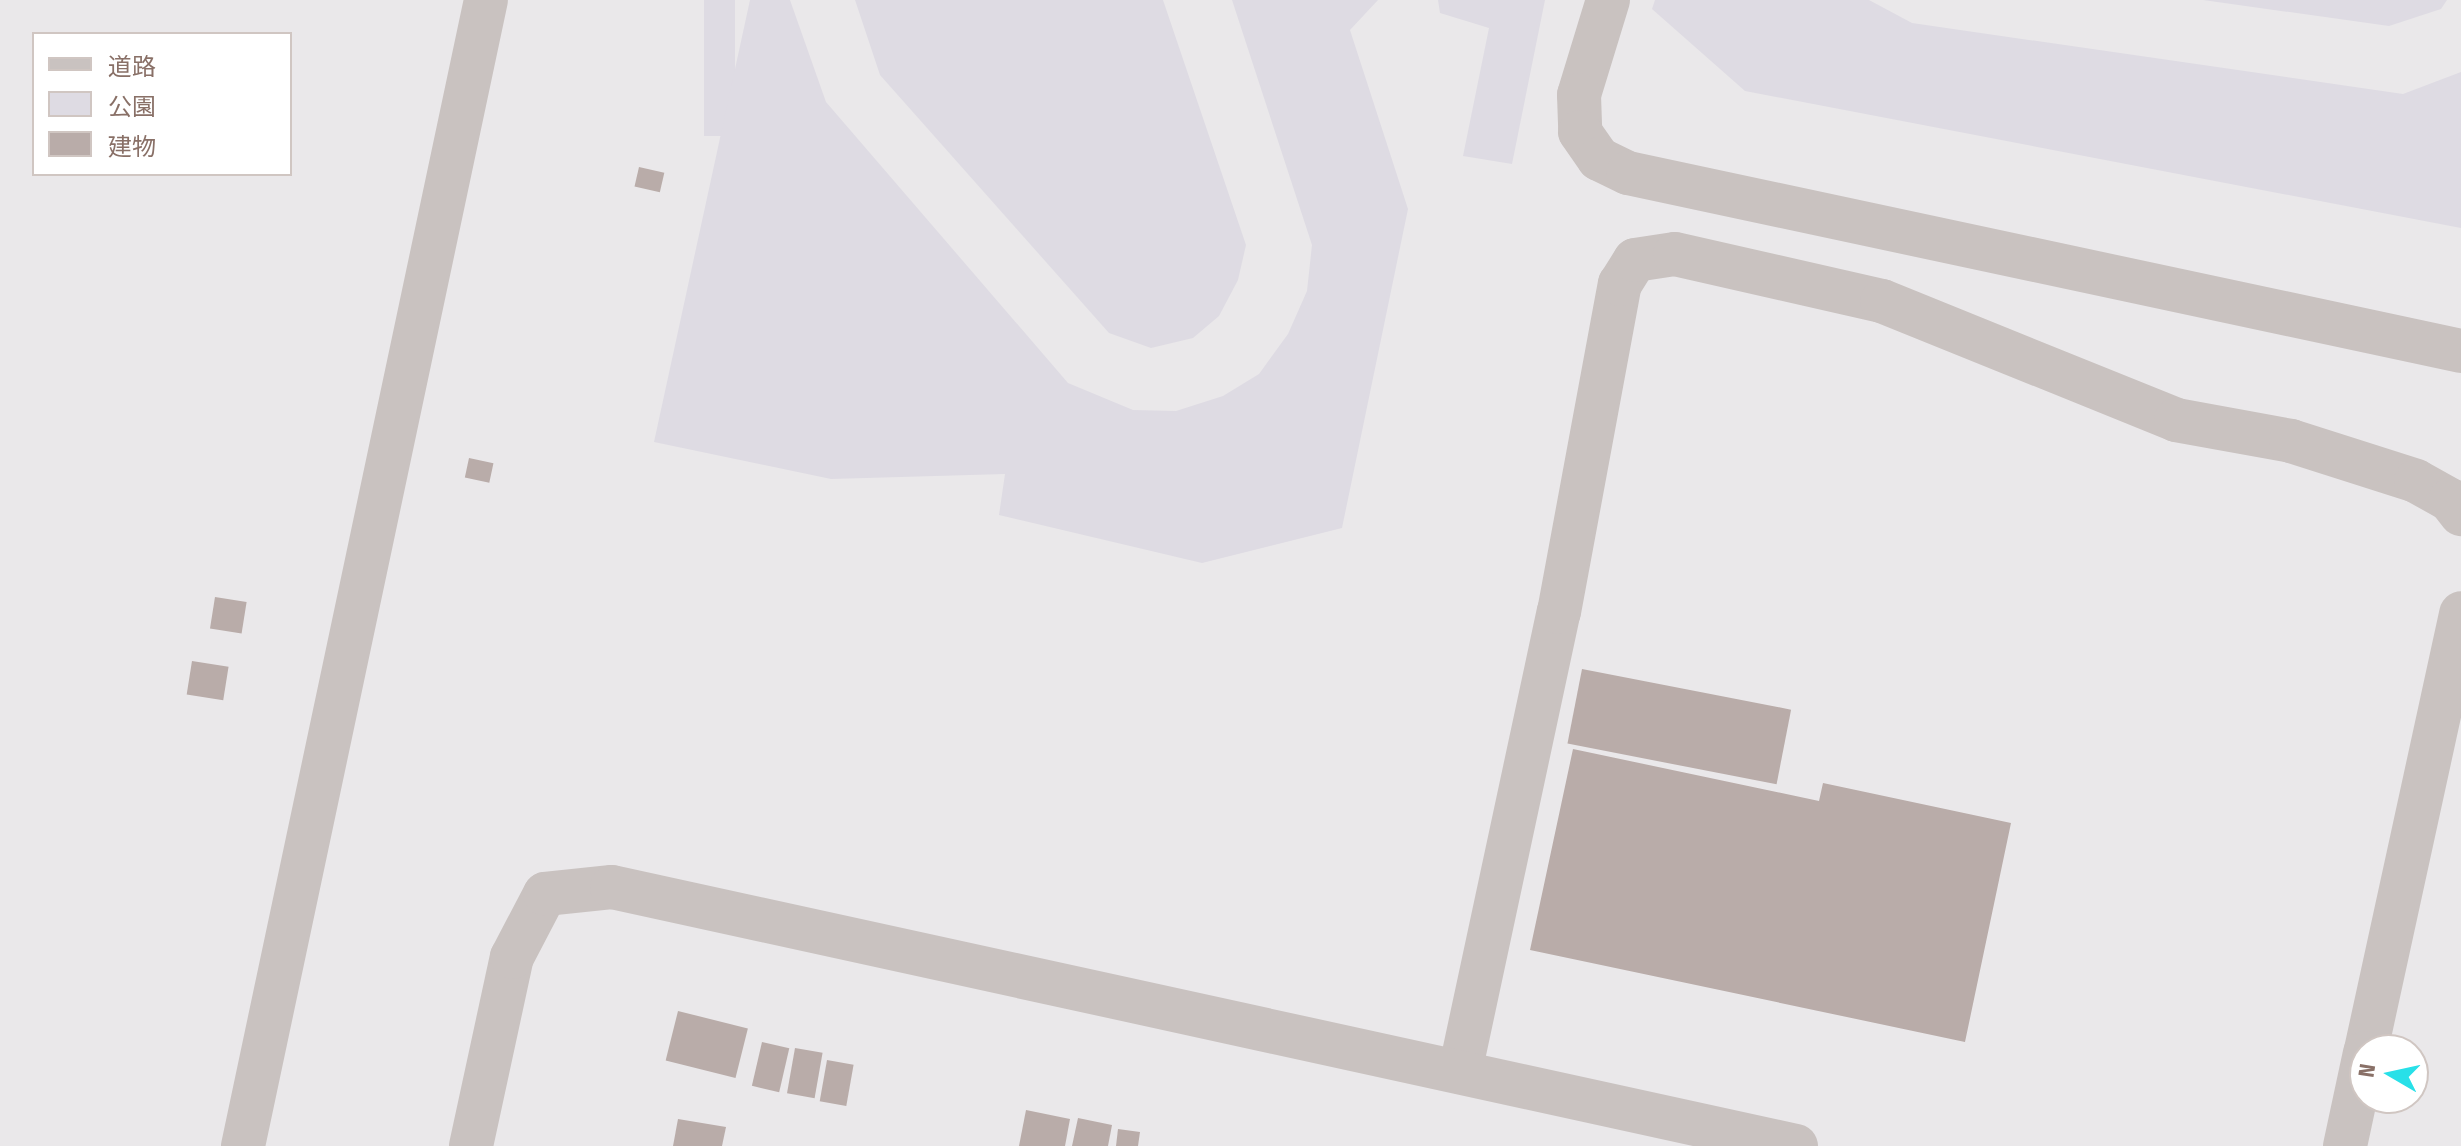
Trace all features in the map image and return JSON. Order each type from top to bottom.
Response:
[{"type":"lane","points":[[243,1146],[486,0]]},
{"type":"lane","points":[[1608,0],[1579,95],[1580,132],[1599,159],[1628,173],[2461,351]]},
{"type":"lane","points":[[1460,1072],[1559,612],[1620,284],[1635,260],[1675,254],[1882,301],[2176,420],[2291,441],[2416,481],[2450,500],[2461,514]]},
{"type":"lane","points":[[2369,1034],[2461,613]]},
{"type":"lane","points":[[471,1146],[512,957],[545,894],[612,887],[1796,1146]]},
{"type":"lane","points":[[2345,1146],[2352,1114]]},
{"type":"shaded area","points":[[0,0],[2461,0],[2461,1146],[0,1146]]},
{"type":"green space","points":[[704,0],[735,0],[735,136],[704,136]]},
{"type":"green space","points":[[750,0],[790,0],[826,102],[1068,383],[1133,410],[1176,411],[1223,396],[1259,374],[1288,334],[1307,291],[1312,245],[1232,0],[1378,0],[1350,30],[1408,209],[1342,528],[1202,563],[999,515],[1005,474],[831,479],[654,442]]},
{"type":"green space","points":[[855,0],[1163,0],[1246,245],[1238,280],[1219,316],[1193,338],[1151,348],[1109,333],[880,75]]},
{"type":"green space","points":[[1438,0],[1545,0],[1512,164],[1463,156],[1489,28],[1440,13]]},
{"type":"green space","points":[[1655,0],[1869,0],[1912,23],[2403,94],[2461,72],[2461,228],[1745,91],[1652,9]]},
{"type":"green space","points":[[2203,0],[2447,0],[2441,9],[2389,26]]},
{"type":"building","points":[[639,167],[664,173],[660,192],[635,186]]},
{"type":"building","points":[[469,458],[493,463],[489,483],[465,478]]},
{"type":"building","points":[[215,597],[247,602],[242,634],[210,629]]},
{"type":"building","points":[[192,661],[229,667],[223,700],[187,695]]},
{"type":"building","points":[[1582,669],[1791,710],[1777,784],[1567,744]]},
{"type":"building","points":[[1573,749],[1819,801],[1823,783],[2011,823],[1965,1042],[1530,950]]},
{"type":"building","points":[[678,1011],[748,1028],[736,1078],[666,1060]]},
{"type":"building","points":[[762,1042],[789,1048],[779,1092],[752,1086]]},
{"type":"building","points":[[795,1048],[823,1053],[815,1098],[787,1093]]},
{"type":"building","points":[[827,1060],[854,1065],[846,1106],[820,1101]]},
{"type":"building","points":[[1026,1110],[1070,1119],[1065,1146],[1019,1146]]},
{"type":"building","points":[[1078,1118],[1112,1125],[1108,1146],[1072,1146]]},
{"type":"building","points":[[678,1119],[726,1127],[722,1146],[673,1146]]},
{"type":"building","points":[[1118,1129],[1140,1132],[1138,1146],[1116,1146]]}]
